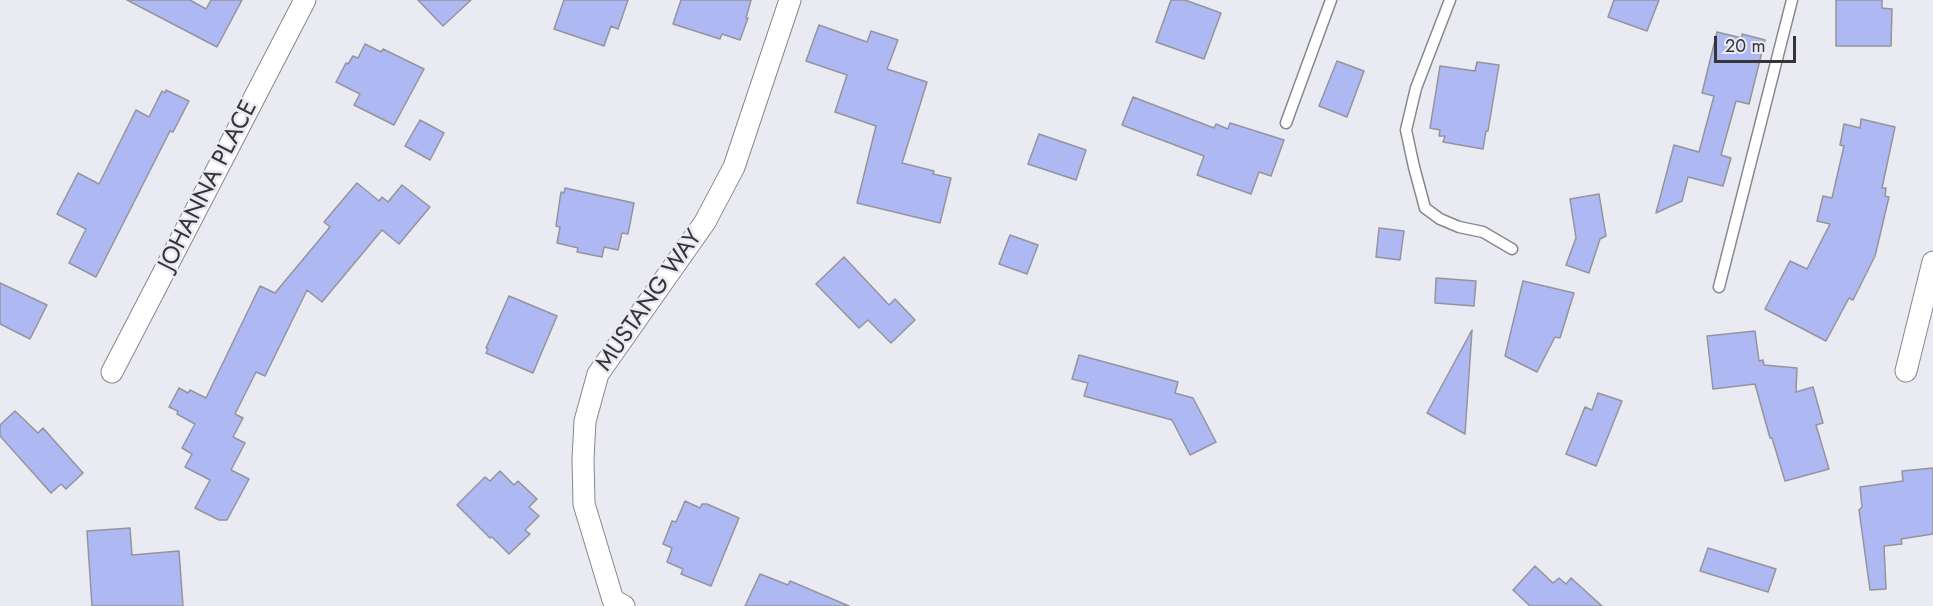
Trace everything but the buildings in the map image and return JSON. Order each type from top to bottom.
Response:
[{"type":"street","name":"JOHANNA PLACE","points":[[112,372],[305,0]]},
{"type":"street","name":"MUSTANG WAY","points":[[614,604],[584,504],[585,422],[598,374],[705,222],[734,167],[790,0]]},
{"type":"street","points":[[1906,371],[1933,262]]},
{"type":"lane","points":[[1286,123],[1330,0]]},
{"type":"lane","points":[[1450,0],[1416,88],[1406,130],[1414,167],[1425,208],[1440,219],[1459,227],[1483,232],[1512,249]]},
{"type":"lane","points":[[1719,287],[1792,0]]}]
